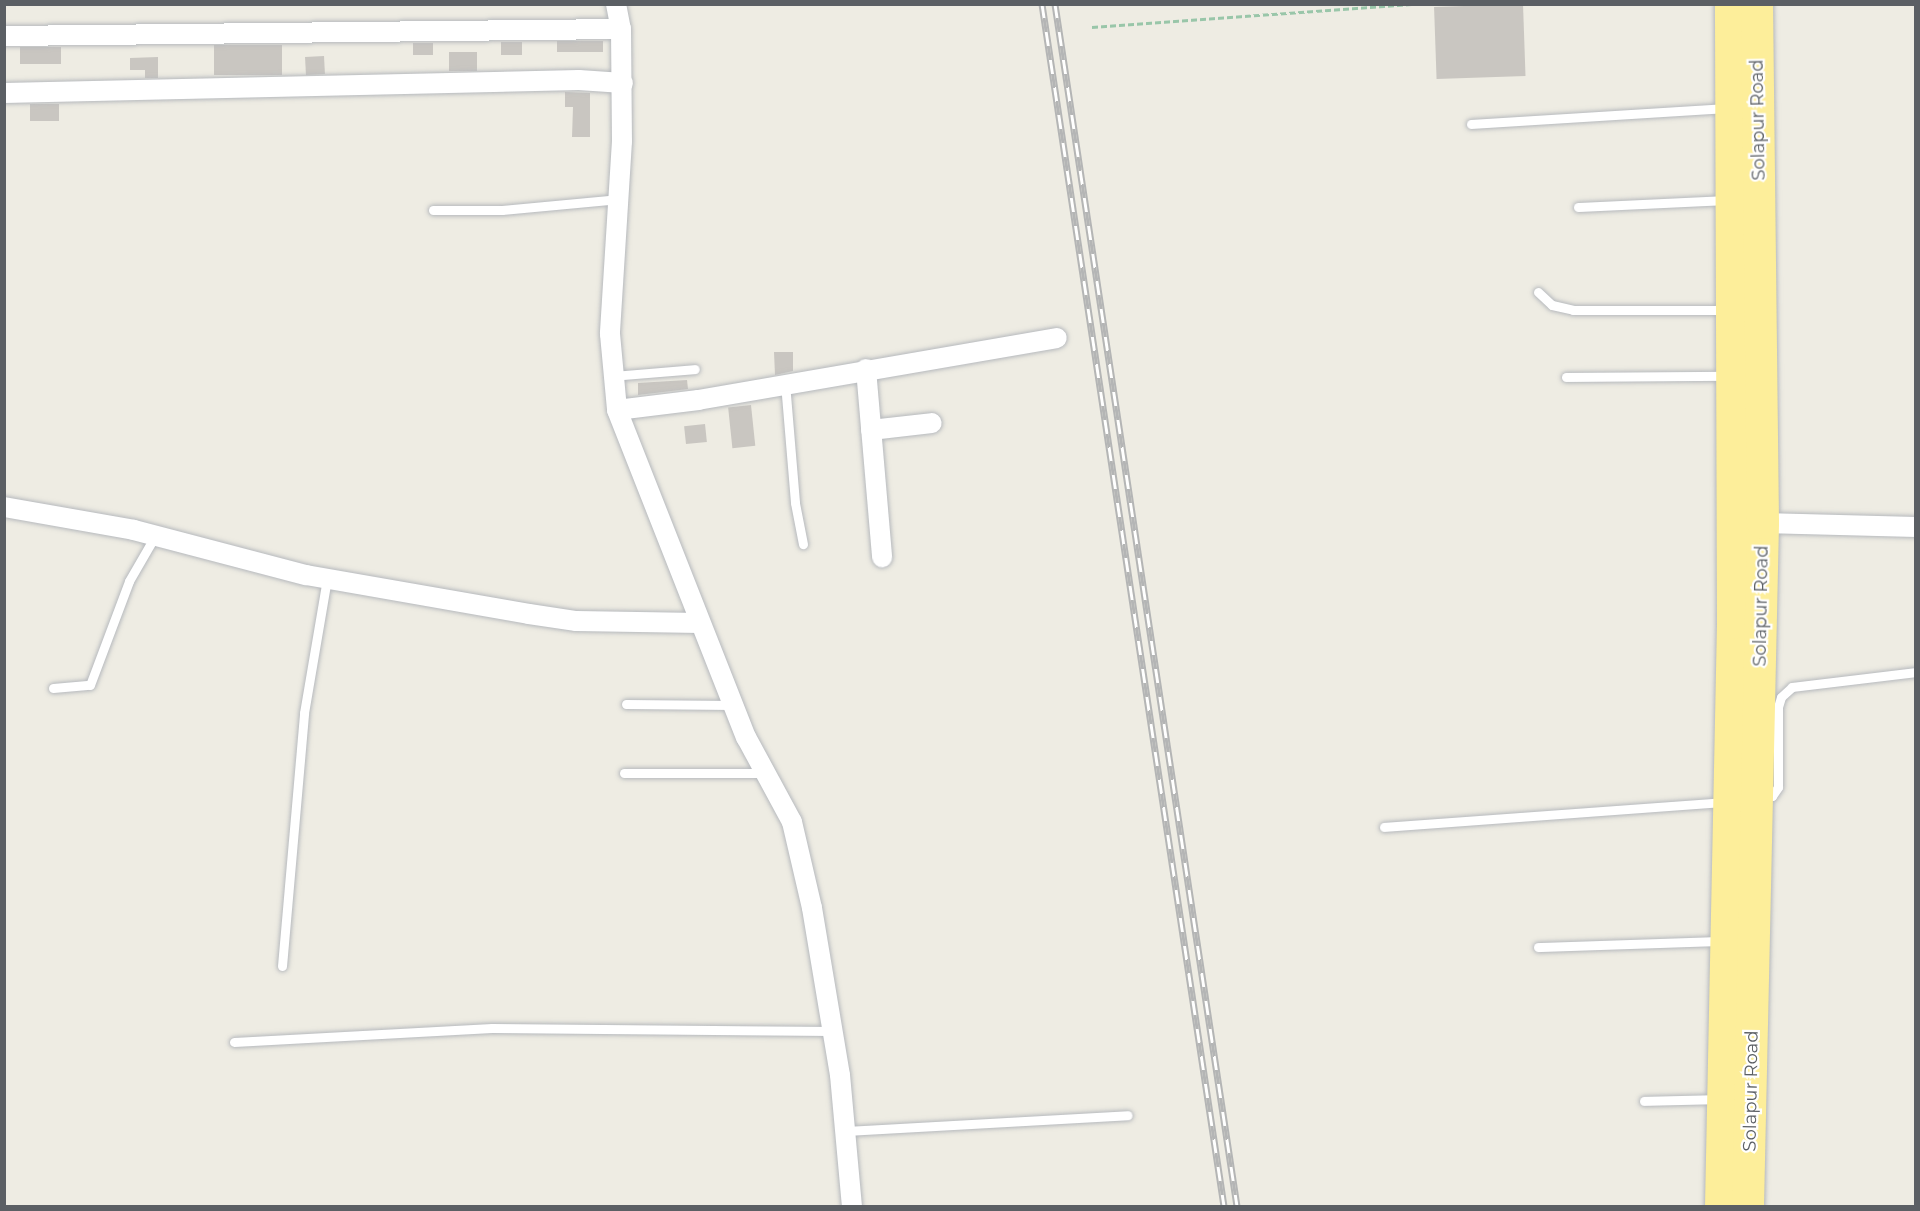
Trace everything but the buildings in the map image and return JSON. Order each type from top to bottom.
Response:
[{"type":"highway","name":"Solapur Road","points":[[1731,4],[1733,376],[1753,527]]},
{"type":"highway","name":"Solapur Road","points":[[1748,1206],[1744,799],[1747,627],[1753,527],[1757,4]]},
{"type":"highway","name":"Solapur Road","points":[[1721,1206],[1727,941],[1744,799]]},
{"type":"street","points":[[616,4],[621,29],[622,83],[619,200],[610,334],[612,376],[617,410],[733,705],[792,822],[812,908],[832,1031],[846,1131],[852,1206]]},
{"type":"street","points":[[4,36],[621,29]]},
{"type":"street","points":[[4,93],[579,80],[622,83]]},
{"type":"street","points":[[617,410],[698,400],[866,369],[1057,338]]},
{"type":"street","points":[[866,369],[882,557]]},
{"type":"street","points":[[871,430],[932,423]]},
{"type":"street","points":[[4,507],[155,536],[327,579],[576,621],[700,623]]},
{"type":"street","points":[[1753,527],[1916,527]]},
{"type":"lane","points":[[1471,124],[1731,108]]},
{"type":"lane","points":[[433,210],[502,210],[619,200]]},
{"type":"lane","points":[[1578,207],[1732,200]]},
{"type":"lane","points":[[1538,292],[1552,305],[1573,310],[1732,310]]},
{"type":"lane","points":[[612,376],[696,369]]},
{"type":"lane","points":[[1566,377],[1733,376]]},
{"type":"lane","points":[[785,383],[795,503],[803,544]]},
{"type":"lane","points":[[53,688],[90,685],[129,581],[155,536]]},
{"type":"lane","points":[[282,966],[304,713],[327,579]]},
{"type":"lane","points":[[1384,826],[1772,796],[1778,787],[1778,707],[1781,697],[1792,687],[1916,672]]},
{"type":"lane","points":[[626,704],[733,705]]},
{"type":"lane","points":[[624,773],[766,773]]},
{"type":"lane","points":[[1538,947],[1727,941]]},
{"type":"lane","points":[[234,1042],[492,1028],[832,1031]]},
{"type":"lane","points":[[1644,1101],[1724,1099]]},
{"type":"lane","points":[[846,1131],[1128,1115]]},
{"type":"path","points":[[1092,27],[1415,4]]},
{"type":"railway","points":[[1042,4],[1224,1206]]},
{"type":"railway","points":[[1055,4],[1237,1206]]}]
